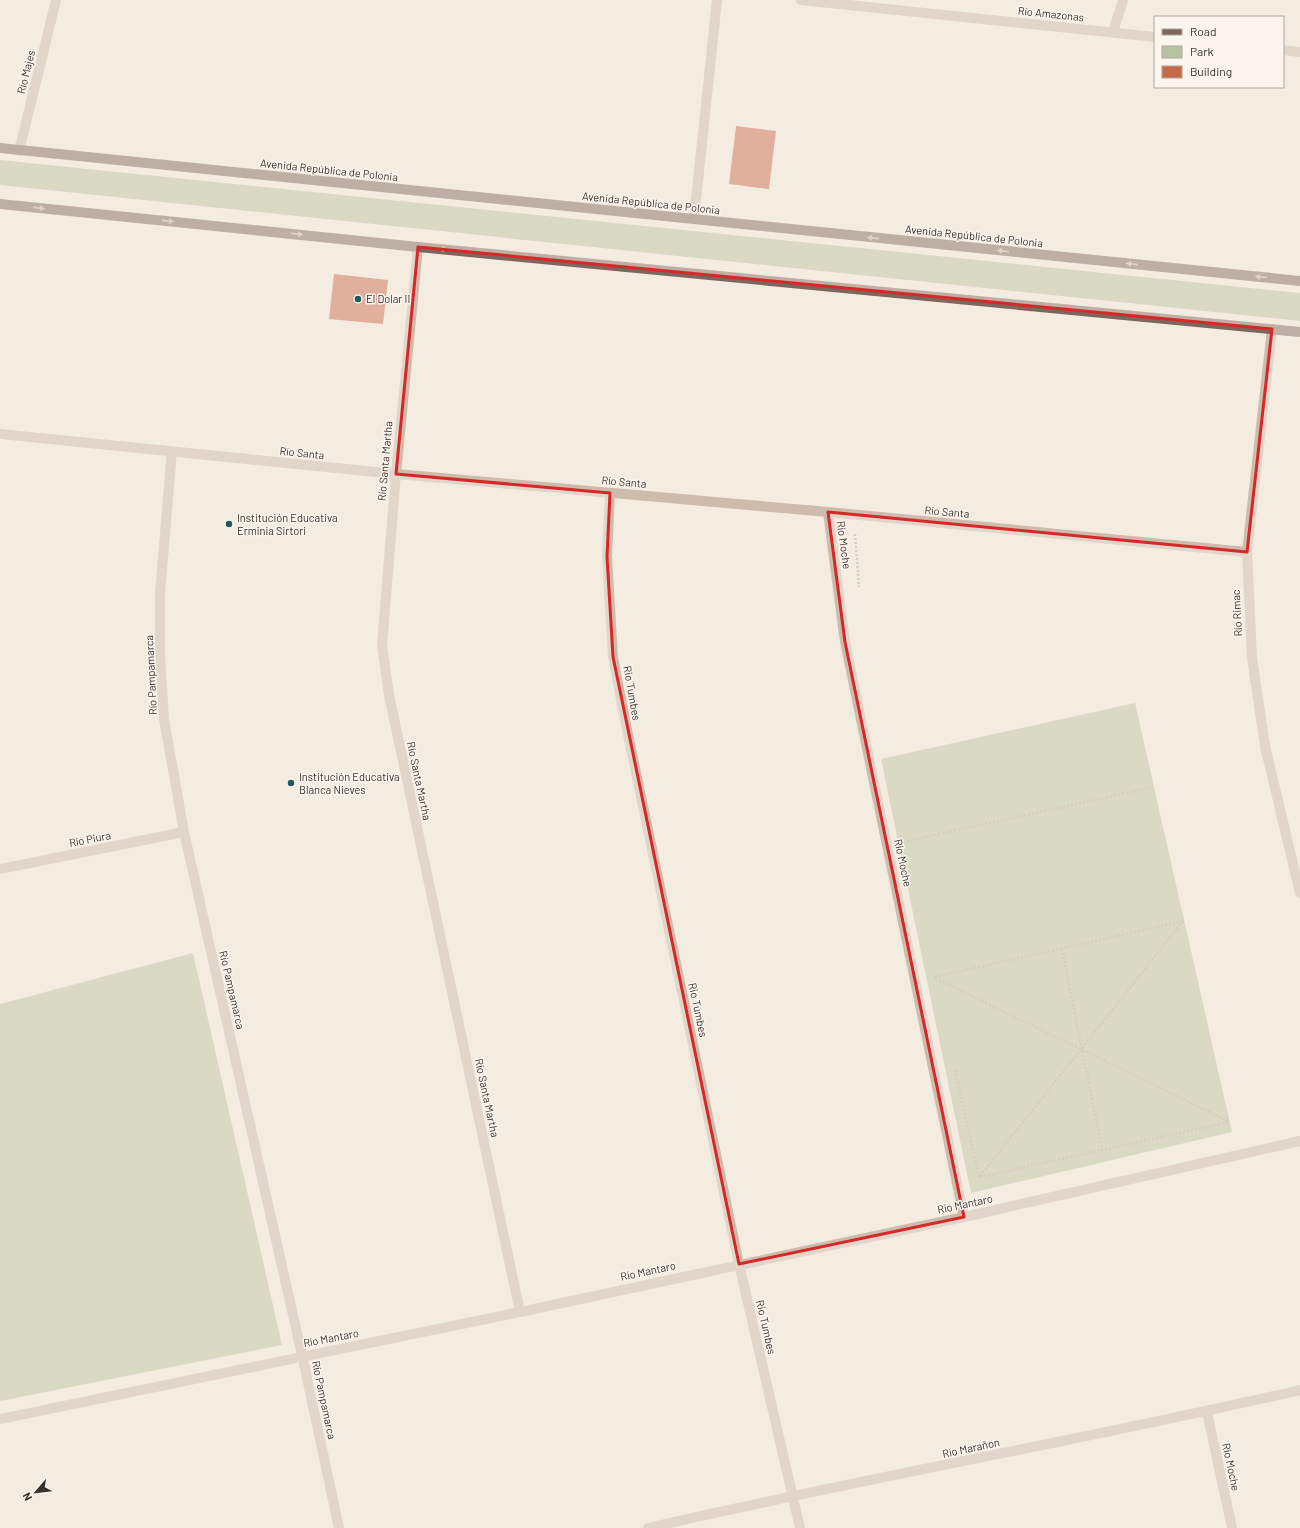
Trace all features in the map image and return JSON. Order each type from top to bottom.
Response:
[{"type":"main road","name":"Avenida República de Polonia","points":[[0,148],[1300,281]]},
{"type":"main road","points":[[0,204],[418,247],[1300,332]]},
{"type":"street","name":"Río Majes","points":[[19,151],[56,0]]},
{"type":"street","points":[[694,220],[717,0]]},
{"type":"street","name":"Río Amazonas","points":[[801,0],[898,5],[1154,37]]},
{"type":"street","points":[[1113,32],[1122,0]]},
{"type":"street","points":[[1284,50],[1300,52]]},
{"type":"street","name":"Río Santa Martha","points":[[418,247],[396,474],[382,645],[389,695],[520,1312]]},
{"type":"street","name":"Río Rimac","points":[[1272,329],[1247,552],[1252,658],[1265,746],[1300,893]]},
{"type":"street","name":"Río Santa","points":[[0,434],[396,474],[828,512],[1247,552]]},
{"type":"street","name":"Río Pampamarca","points":[[172,451],[160,594],[160,655],[164,719],[184,832],[302,1356],[339,1528]]},
{"type":"street","name":"Rio Tumbes","points":[[610,493],[607,557],[615,665],[624,720],[739,1264],[800,1528]]},
{"type":"street","name":"Río Moche","points":[[828,512],[845,642],[964,1216]]},
{"type":"street","name":"Río Piura","points":[[0,869],[184,832]]},
{"type":"street","name":"Río Mantaro","points":[[0,1419],[520,1312],[964,1216],[1300,1141]]},
{"type":"street","name":"Río Marañon","points":[[648,1528],[674,1525],[793,1496],[1207,1412],[1300,1390]]},
{"type":"street","name":"Río Moche","points":[[1207,1412],[1232,1528]]},
{"type":"path","points":[[853,515],[860,590]]},
{"type":"path","points":[[907,841],[1154,788]]},
{"type":"path","points":[[905,834],[908,849]]},
{"type":"path","points":[[934,978],[1184,920],[980,1177]]},
{"type":"path","points":[[1062,948],[1102,1150]]},
{"type":"path","points":[[933,970],[936,985]]},
{"type":"path","points":[[934,978],[1230,1122],[980,1177]]},
{"type":"path","points":[[954,1062],[980,1177]]},
{"type":"highlighted area","points":[[418,247],[1272,329],[1247,552],[828,512],[845,642],[964,1217],[739,1264],[613,657],[607,557],[610,493],[396,474]]},
{"type":"green space","points":[[0,160],[1300,293],[1300,321],[0,185]]},
{"type":"green space","points":[[1135,703],[1232,1132],[971,1193],[881,759]]},
{"type":"green space","points":[[193,953],[282,1345],[0,1401],[0,1004]]},
{"type":"building","points":[[736,126],[776,131],[769,189],[729,184]]},
{"type":"building","name":"El Dolar II","points":[[334,274],[388,280],[383,324],[329,319]]},
{"type":"place","name":"El Dolar II","points":[[358,299]]},
{"type":"place","name":"Institución Educativa Erminia Sirtori","points":[[229,524]]},
{"type":"place","name":"Institución Educativa Blanca Nieves","points":[[291,783]]}]
